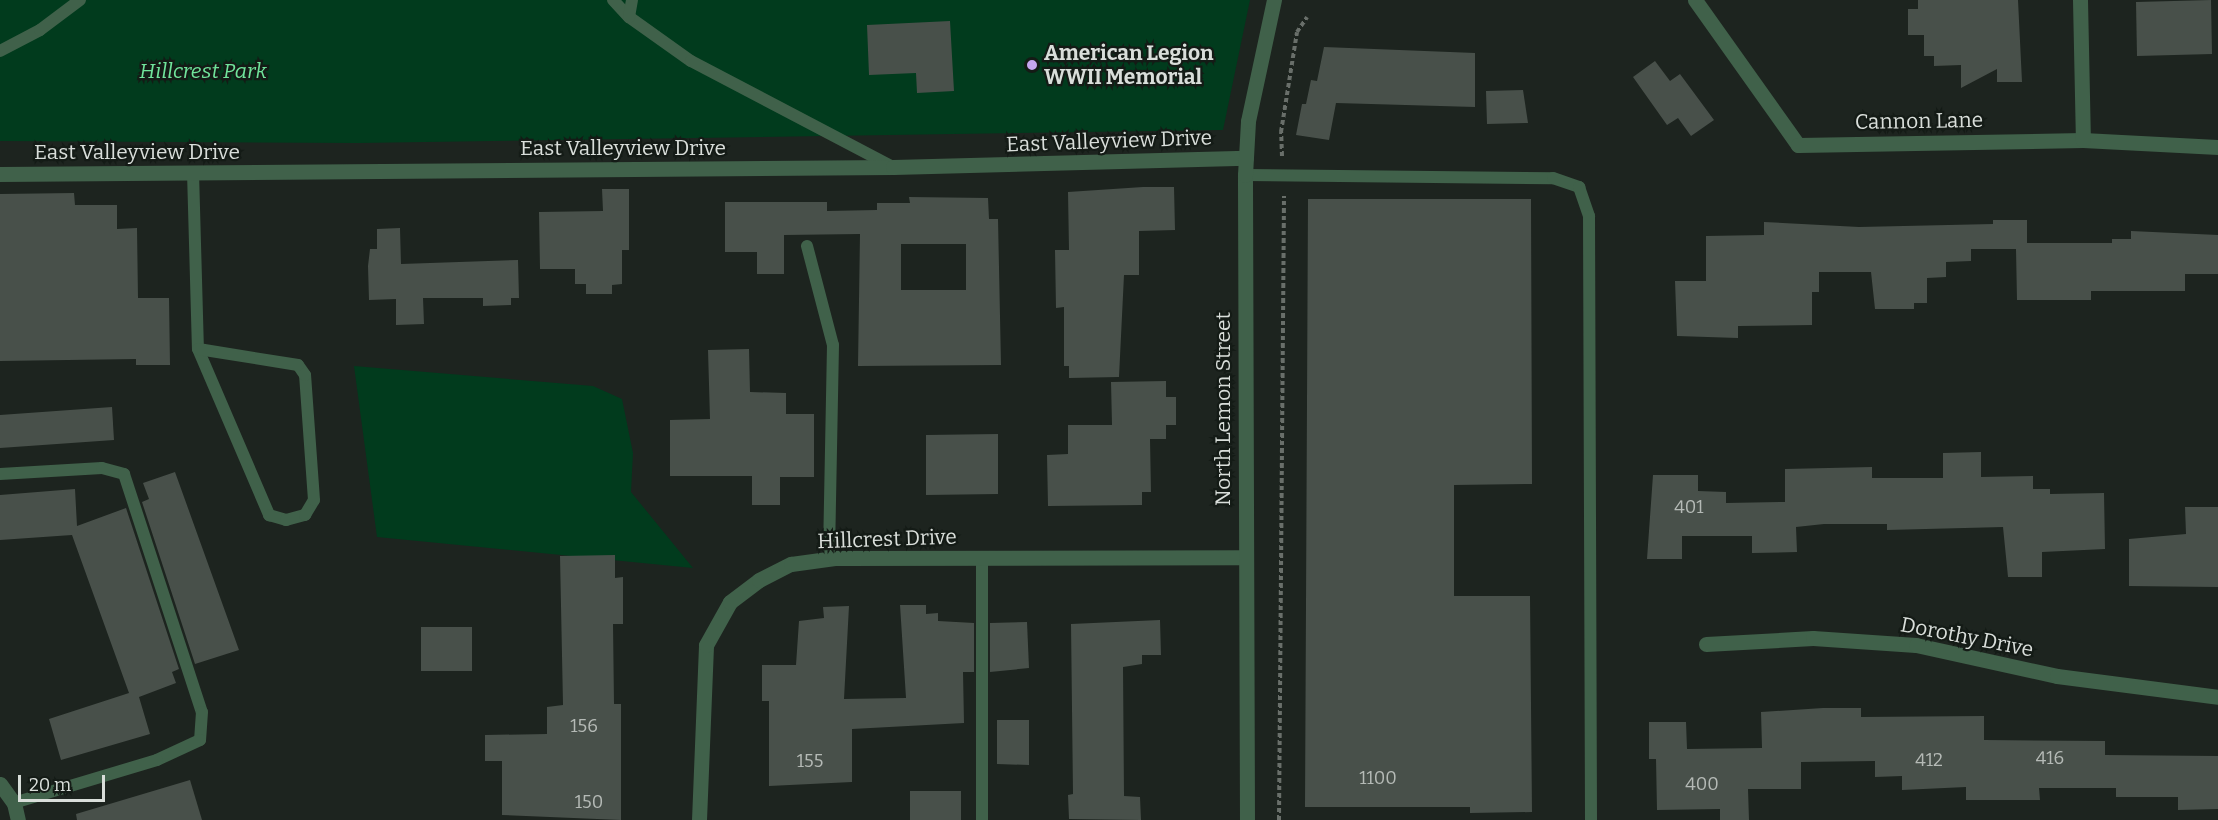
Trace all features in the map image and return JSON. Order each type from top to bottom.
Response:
[{"type":"street","name":"North Lemon Street","points":[[1247,820],[1244,557],[1245,175],[1248,121],[1274,0]]},
{"type":"street","name":"Cannon Lane","points":[[1695,0],[1798,145],[2083,140],[2218,147]]},
{"type":"street","points":[[2080,0],[2083,140]]},
{"type":"street","name":"East Valleyview Drive","points":[[0,174],[893,167],[1246,158]]},
{"type":"street","name":"Hillcrest Drive","points":[[699,820],[706,645],[730,602],[759,580],[791,564],[829,559],[1244,557]]},
{"type":"street","name":"Dorothy Drive","points":[[1706,644],[1813,638],[1916,645],[2057,676],[2218,697]]},
{"type":"street","points":[[0,784],[14,803],[18,820]]},
{"type":"lane","points":[[0,51],[40,30],[80,0]]},
{"type":"lane","points":[[613,0],[629,17],[691,61],[893,167]]},
{"type":"lane","points":[[629,17],[632,0]]},
{"type":"lane","points":[[193,172],[198,349],[268,515],[286,520],[305,515],[314,500],[305,375],[298,365],[198,349]]},
{"type":"lane","points":[[1245,175],[1553,178],[1579,187],[1589,216],[1591,820]]},
{"type":"lane","points":[[807,246],[833,345],[829,559]]},
{"type":"lane","points":[[0,474],[102,468],[124,474],[202,712],[200,740],[157,760],[14,803]]},
{"type":"lane","points":[[982,558],[982,820]]},
{"type":"path","points":[[1279,820],[1283,175],[1281,132],[1297,32],[1307,17]]},
{"type":"green space","name":"Hillcrest Park","points":[[0,0],[1250,0],[1223,130],[358,143],[0,141]]},
{"type":"green space","points":[[354,366],[593,386],[622,399],[633,453],[631,492],[693,568],[377,537]]},
{"type":"building","points":[[1918,0],[2018,0],[2022,82],[1997,82],[1997,69],[1961,88],[1961,65],[1934,66],[1934,56],[1924,56],[1924,35],[1908,35],[1908,9],[1918,9]]},
{"type":"building","points":[[2211,0],[2212,54],[2137,56],[2136,2]]},
{"type":"building","points":[[950,21],[954,91],[917,93],[916,73],[869,75],[867,25]]},
{"type":"building","points":[[1324,47],[1475,53],[1475,107],[1336,103],[1329,140],[1296,135],[1302,104],[1306,104],[1311,80],[1317,81]]},
{"type":"building","points":[[1655,61],[1670,81],[1680,74],[1714,120],[1691,136],[1678,118],[1667,125],[1633,77]]},
{"type":"building","points":[[1523,90],[1528,123],[1487,124],[1486,91]]},
{"type":"building","points":[[1174,187],[1175,230],[1139,231],[1139,275],[1124,275],[1119,377],[1069,378],[1069,366],[1064,366],[1064,307],[1056,308],[1055,250],[1069,250],[1068,192]]},
{"type":"building","points":[[602,189],[629,189],[629,250],[622,250],[622,284],[612,285],[612,294],[586,294],[586,284],[575,284],[575,269],[540,269],[539,212],[603,211]]},
{"type":"building","points":[[74,193],[75,205],[117,205],[117,229],[137,228],[138,298],[169,298],[170,365],[136,365],[136,359],[0,361],[0,194]]},
{"type":"building","points":[[909,197],[988,198],[989,219],[998,219],[1001,365],[858,366],[860,234],[784,235],[784,274],[757,274],[757,252],[725,252],[725,202],[827,202],[827,211],[877,210],[877,203],[910,203]],"holes":[[[901,244],[966,244],[966,290],[901,290]]]},
{"type":"building","points":[[1308,199],[1531,199],[1532,484],[1454,485],[1454,596],[1530,596],[1532,812],[1470,813],[1470,807],[1305,807]]},
{"type":"building","points":[[1993,220],[2027,220],[2027,243],[2112,243],[2112,239],[2131,239],[2131,231],[2218,235],[2218,274],[2185,274],[2185,291],[2091,291],[2091,300],[2017,300],[2016,249],[1971,249],[1971,261],[1946,262],[1946,277],[1927,278],[1927,303],[1914,303],[1914,309],[1875,309],[1871,272],[1819,272],[1819,292],[1812,292],[1812,325],[1738,326],[1738,338],[1677,336],[1675,281],[1706,281],[1706,236],[1764,235],[1764,222],[1859,227],[1993,224]]},
{"type":"building","points":[[400,228],[401,264],[518,260],[519,298],[511,298],[511,305],[483,306],[483,298],[423,298],[424,324],[396,325],[396,299],[369,300],[368,266],[370,249],[377,249],[377,229]]},
{"type":"building","points":[[749,349],[750,392],[786,393],[786,414],[814,414],[814,477],[780,477],[780,505],[752,505],[752,476],[670,476],[670,420],[710,419],[708,350]]},
{"type":"building","points":[[1166,381],[1166,397],[1176,397],[1176,425],[1166,425],[1166,439],[1150,439],[1151,492],[1142,492],[1142,505],[1048,506],[1047,455],[1068,454],[1068,425],[1112,425],[1111,382]]},
{"type":"building","points":[[112,407],[114,440],[0,448],[0,415]]},
{"type":"building","points":[[998,434],[998,494],[926,495],[926,435]]},
{"type":"building","points":[[1981,452],[1981,477],[2033,476],[2033,489],[2050,489],[2050,494],[2104,493],[2105,549],[2042,552],[2042,577],[2008,577],[2003,527],[1887,530],[1887,524],[1824,524],[1796,527],[1797,552],[1752,553],[1752,536],[1682,536],[1682,559],[1647,559],[1653,475],[1698,475],[1698,491],[1726,492],[1726,503],[1785,502],[1785,469],[1872,467],[1872,478],[1943,478],[1943,453]]},
{"type":"building","points":[[175,472],[239,650],[195,664],[142,502],[149,499],[143,483]]},
{"type":"building","points":[[75,489],[77,526],[126,508],[179,669],[172,672],[176,683],[139,697],[150,734],[61,760],[49,719],[129,693],[72,535],[0,540],[0,495]]},
{"type":"building","points":[[2185,507],[2218,507],[2218,587],[2129,586],[2129,539],[2186,534]]},
{"type":"building","points":[[615,555],[615,578],[623,577],[623,624],[613,624],[614,704],[621,704],[621,820],[502,815],[502,761],[485,761],[485,735],[547,734],[547,707],[563,705],[560,556]]},
{"type":"building","points":[[900,605],[926,605],[926,614],[938,613],[938,621],[974,623],[974,672],[963,672],[964,723],[852,729],[852,782],[769,786],[769,701],[762,701],[762,665],[796,665],[799,621],[824,618],[823,607],[849,606],[844,699],[906,698]]},
{"type":"building","points":[[1160,620],[1161,655],[1142,655],[1142,664],[1123,667],[1124,796],[1140,797],[1141,820],[1069,819],[1068,795],[1073,794],[1071,624]]},
{"type":"building","points":[[1027,622],[1029,668],[990,672],[990,623]]},
{"type":"building","points":[[421,627],[472,627],[472,671],[421,671]]},
{"type":"building","points":[[1861,708],[1861,717],[1984,716],[1984,740],[2105,741],[2105,755],[2218,756],[2218,809],[2178,810],[2178,797],[2116,797],[2116,788],[2039,788],[2040,800],[1966,800],[1966,787],[1902,790],[1902,776],[1875,777],[1875,761],[1801,762],[1801,789],[1748,789],[1749,820],[1720,820],[1720,809],[1657,810],[1656,759],[1649,759],[1649,722],[1686,722],[1687,749],[1762,748],[1761,712]]},
{"type":"building","points":[[997,720],[1029,720],[1029,765],[997,764]]},
{"type":"building","points":[[190,780],[202,820],[77,820],[76,814]]},
{"type":"building","points":[[910,791],[961,791],[961,820],[910,820]]},
{"type":"place","name":"American Legion WWII Memorial","points":[[1032,65]]}]
